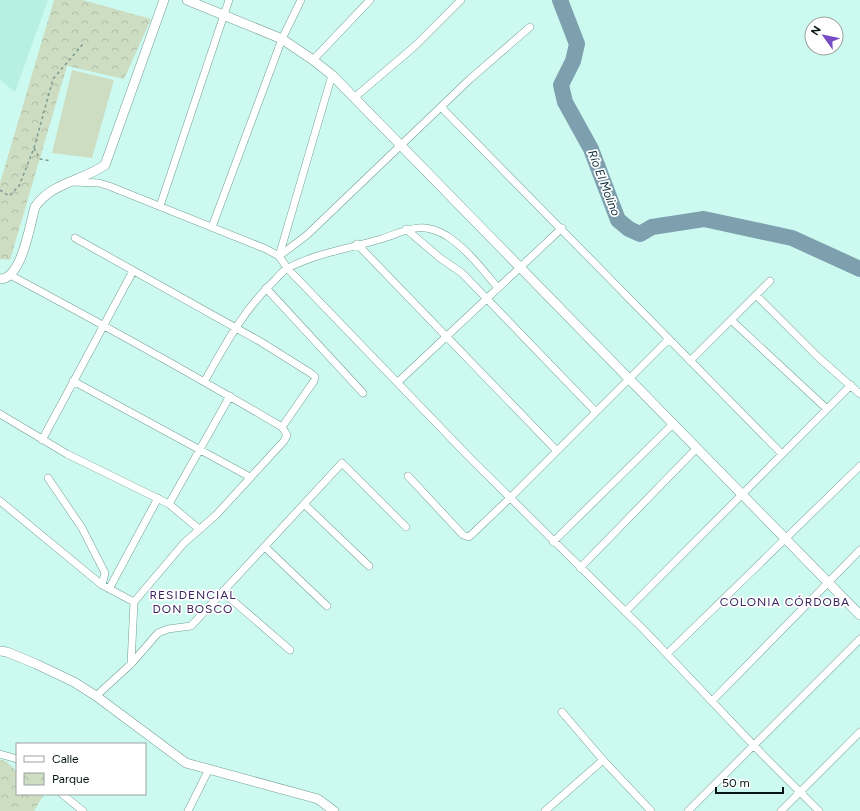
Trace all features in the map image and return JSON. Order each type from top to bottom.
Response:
[{"type":"street","points":[[0,279],[10,275],[22,255],[35,207],[46,193],[94,173],[105,165],[164,0]]},
{"type":"street","points":[[187,0],[282,39],[332,75],[860,615]]},
{"type":"street","points":[[160,206],[223,15],[230,0]]},
{"type":"street","points":[[212,227],[282,39],[301,0]]},
{"type":"street","points":[[313,60],[370,0]]},
{"type":"street","points":[[355,97],[415,46],[461,0]]},
{"type":"street","points":[[279,256],[307,235],[400,145],[530,27]]},
{"type":"street","points":[[279,256],[332,75]]},
{"type":"street","points":[[441,107],[562,228],[629,301],[669,339],[782,454]]},
{"type":"street","points":[[72,182],[99,183],[109,186],[266,249],[279,256],[287,268],[510,498],[667,654],[754,746],[820,811]]},
{"type":"street","points":[[204,382],[234,328],[266,288],[287,268],[357,244],[381,239],[406,229],[418,227],[447,236],[478,263],[498,288]]},
{"type":"street","points":[[398,382],[562,228]]},
{"type":"street","points":[[406,229],[440,258],[462,272],[596,412]]},
{"type":"street","points":[[75,238],[234,328],[306,370],[315,377],[314,381],[282,427]]},
{"type":"street","points":[[357,244],[557,451]]},
{"type":"street","points":[[42,440],[133,271]]},
{"type":"street","points":[[10,275],[104,325],[230,396],[282,427],[287,435],[216,515],[179,548],[134,602],[131,664]]},
{"type":"street","points":[[690,361],[770,281]]},
{"type":"street","points":[[266,288],[363,393]]},
{"type":"street","points":[[756,295],[818,357],[860,394]]},
{"type":"street","points":[[731,320],[827,409]]},
{"type":"street","points":[[408,476],[456,529],[463,535],[469,537],[669,339]]},
{"type":"street","points":[[73,381],[250,477]]},
{"type":"street","points":[[625,612],[851,385]]},
{"type":"street","points":[[169,504],[230,396]]},
{"type":"street","points":[[0,414],[67,454],[169,504],[199,529]]},
{"type":"street","points":[[553,542],[673,424]]},
{"type":"street","points":[[580,568],[697,448]]},
{"type":"street","points":[[96,696],[131,664],[158,633],[168,629],[191,626],[342,464],[406,527]]},
{"type":"street","points":[[667,654],[860,466]]},
{"type":"street","points":[[48,478],[82,528],[105,573],[106,587]]},
{"type":"street","points":[[106,587],[158,498]]},
{"type":"street","points":[[0,501],[106,587],[134,602]]},
{"type":"street","points":[[304,504],[369,566]]},
{"type":"street","points":[[265,547],[327,606]]},
{"type":"street","points":[[712,701],[860,550]]},
{"type":"street","points":[[223,592],[290,650]]},
{"type":"street","points":[[688,811],[860,639]]},
{"type":"street","points":[[0,651],[7,652],[36,664],[74,682],[96,696],[186,763],[318,799],[334,811]]},
{"type":"street","points":[[562,712],[603,760],[651,811]]},
{"type":"street","points":[[780,811],[860,732]]},
{"type":"street","points":[[0,754],[16,759]]},
{"type":"street","points":[[545,811],[603,760]]},
{"type":"street","points":[[188,811],[209,769]]},
{"type":"street","points":[[63,795],[83,811]]},
{"type":"path","points":[[0,190],[9,196],[19,186],[34,148],[53,79],[83,44]]},
{"type":"path","points":[[34,148],[40,159],[51,161]]},
{"type":"shaded area","points":[[0,0],[48,0],[15,92],[0,80]]},
{"type":"green space","points":[[54,0],[83,0],[151,19],[124,79],[67,66],[10,260],[0,259],[0,183]]},
{"type":"green space","points":[[72,70],[114,80],[92,158],[52,153]]},
{"type":"green space","points":[[0,760],[6,761],[16,771],[16,795],[43,796],[34,811],[0,811]]},
{"type":"waterway","name":"Río El Molino","points":[[560,0],[577,44],[573,61],[561,85],[565,102],[591,149],[618,220],[629,229],[640,234],[652,227],[704,219],[792,238],[860,269]]},
{"type":"district","name":"RESIDENCIAL DON BOSCO","points":[[193,602]]},
{"type":"district","name":"COLONIA CÓRDOBA","points":[[785,602]]}]
